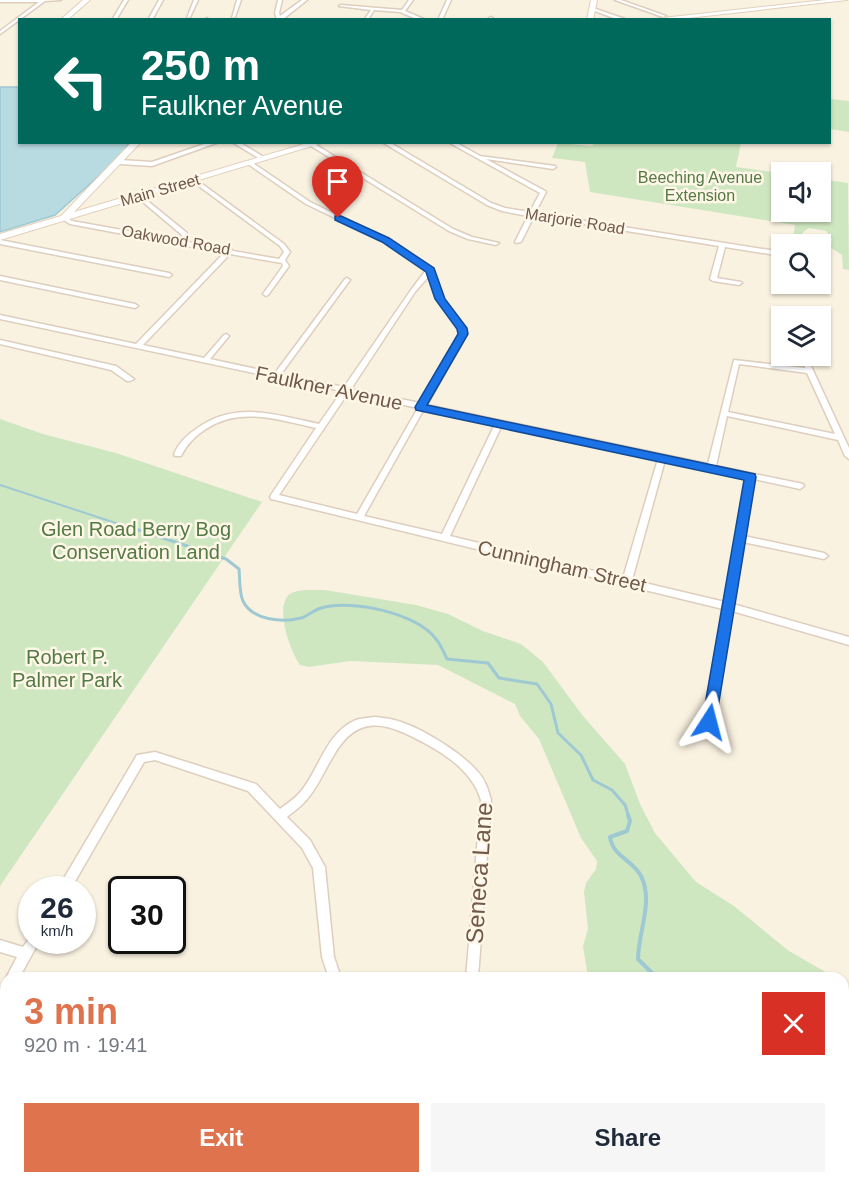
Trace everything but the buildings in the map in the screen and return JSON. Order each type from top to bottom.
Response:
[{"type":"main road","points":[[65,18],[87,0]]},
{"type":"main road","points":[[591,18],[594,0]]},
{"type":"main road","points":[[656,18],[844,0]]},
{"type":"main road","points":[[64,218],[135,144]]},
{"type":"main road","name":"Main Street","points":[[0,237],[312,144]]},
{"type":"street","points":[[0,0],[59,0]]},
{"type":"street","points":[[20,18],[44,0]]},
{"type":"street","points":[[115,18],[126,0]]},
{"type":"street","points":[[151,18],[161,0]]},
{"type":"street","points":[[188,17],[196,0]]},
{"type":"street","points":[[233,16],[239,0]]},
{"type":"street","points":[[280,0],[277,13],[280,18]]},
{"type":"street","points":[[281,18],[305,0]]},
{"type":"street","points":[[346,0],[341,6],[403,11],[419,18]]},
{"type":"street","points":[[403,11],[411,0]]},
{"type":"street","points":[[441,18],[449,0]]},
{"type":"street","points":[[617,0],[664,16]]},
{"type":"street","points":[[645,9],[650,0]]},
{"type":"street","points":[[367,18],[373,9]]},
{"type":"street","points":[[593,9],[618,18]]},
{"type":"street","points":[[0,33],[18,20]]},
{"type":"street","points":[[120,162],[152,164],[211,144]]},
{"type":"street","points":[[238,144],[264,159]]},
{"type":"street","points":[[317,144],[451,230],[470,238],[496,243]]},
{"type":"street","name":"Marjorie Road","points":[[387,144],[489,204],[504,210],[771,252]]},
{"type":"street","points":[[454,144],[543,192],[518,242]]},
{"type":"street","points":[[477,156],[553,167]]},
{"type":"street","points":[[249,164],[308,203],[385,240],[430,270],[440,299],[462,328],[463,334],[359,518]]},
{"type":"street","points":[[194,180],[282,245],[287,252],[266,294]]},
{"type":"street","points":[[139,196],[185,234],[186,242]]},
{"type":"street","name":"Oakwood Road","points":[[64,218],[70,222],[230,250],[284,262]]},
{"type":"street","points":[[0,242],[170,275]]},
{"type":"street","points":[[722,244],[713,279],[738,283]]},
{"type":"street","points":[[137,347],[230,250]]},
{"type":"street","points":[[178,454],[181,446],[202,427],[228,414],[255,414],[321,427],[412,291],[430,270]]},
{"type":"street","points":[[0,278],[135,306]]},
{"type":"street","points":[[275,376],[347,280]]},
{"type":"street","name":"Faulkner Avenue","points":[[0,317],[346,392],[800,486]]},
{"type":"street","points":[[205,361],[226,336]]},
{"type":"street","points":[[0,342],[113,368],[130,379]]},
{"type":"street","points":[[711,468],[737,360],[808,370],[849,456]]},
{"type":"street","points":[[724,412],[841,438]]},
{"type":"street","points":[[445,538],[499,423]]},
{"type":"street","name":"Cunningham Street","points":[[321,427],[274,496],[727,606],[849,640]]},
{"type":"street","points":[[627,581],[662,458]]},
{"type":"street","points":[[709,722],[750,477]]},
{"type":"street","points":[[739,537],[824,556]]},
{"type":"street","name":"Seneca Lane","points":[[281,815],[307,792],[337,738],[363,723],[382,721],[394,724],[470,767],[480,780],[486,800],[472,972]]},
{"type":"street","points":[[71,876],[133,768],[144,756],[159,756],[247,784],[258,790],[281,815],[306,844],[316,861],[328,957],[333,972]]},
{"type":"street","points":[[0,946],[18,952]]},
{"type":"street","points":[[16,972],[26,954]]},
{"type":"green space","points":[[831,99],[849,101],[849,132],[831,129]]},
{"type":"green space","name":"Beeching Avenue Extension","points":[[558,144],[592,146],[594,144],[741,144],[736,167],[771,172],[771,221],[590,192],[585,162],[552,158]]},
{"type":"green space","points":[[831,180],[848,183],[849,270],[843,269],[842,255],[831,248],[831,234],[809,228],[803,234],[794,234],[795,225],[776,222],[831,222]]},
{"type":"green space","points":[[0,419],[43,434],[116,453],[262,502],[0,886]]},
{"type":"green space","points":[[325,590],[416,605],[448,614],[483,631],[521,644],[543,662],[583,716],[625,764],[640,804],[655,833],[696,882],[734,906],[789,951],[826,972],[587,972],[583,946],[588,929],[584,892],[586,883],[596,869],[597,861],[581,838],[539,739],[520,716],[515,704],[438,665],[350,661],[309,667],[300,665],[289,642],[283,612],[287,597],[295,592]]},
{"type":"water","points":[[0,87],[18,87],[18,144],[128,144],[120,157],[55,215],[0,232]]},
{"type":"waterway","points":[[0,485],[140,531]]},
{"type":"waterway","points":[[136,529],[226,559],[239,569],[243,601],[247,607],[260,616],[285,620],[304,617],[321,608],[349,605],[383,610],[399,615],[427,630],[438,641],[447,659],[488,663],[499,678],[537,684],[551,704],[558,733],[581,755],[593,780],[612,790],[625,805],[629,817]]},
{"type":"waterway","points":[[628,815],[630,821],[627,831],[610,837],[615,849],[633,866],[645,886],[646,906],[638,959],[651,972]]},
{"type":"route","points":[[338,218],[385,240],[430,270],[440,299],[464,332],[420,407],[750,477],[709,722]]},
{"type":"park label","name":"Glen Road Berry Bog Conservation Land","points":[[136,540]]},
{"type":"park label","name":"Robert P. Palmer Park","points":[[67,668]]}]
